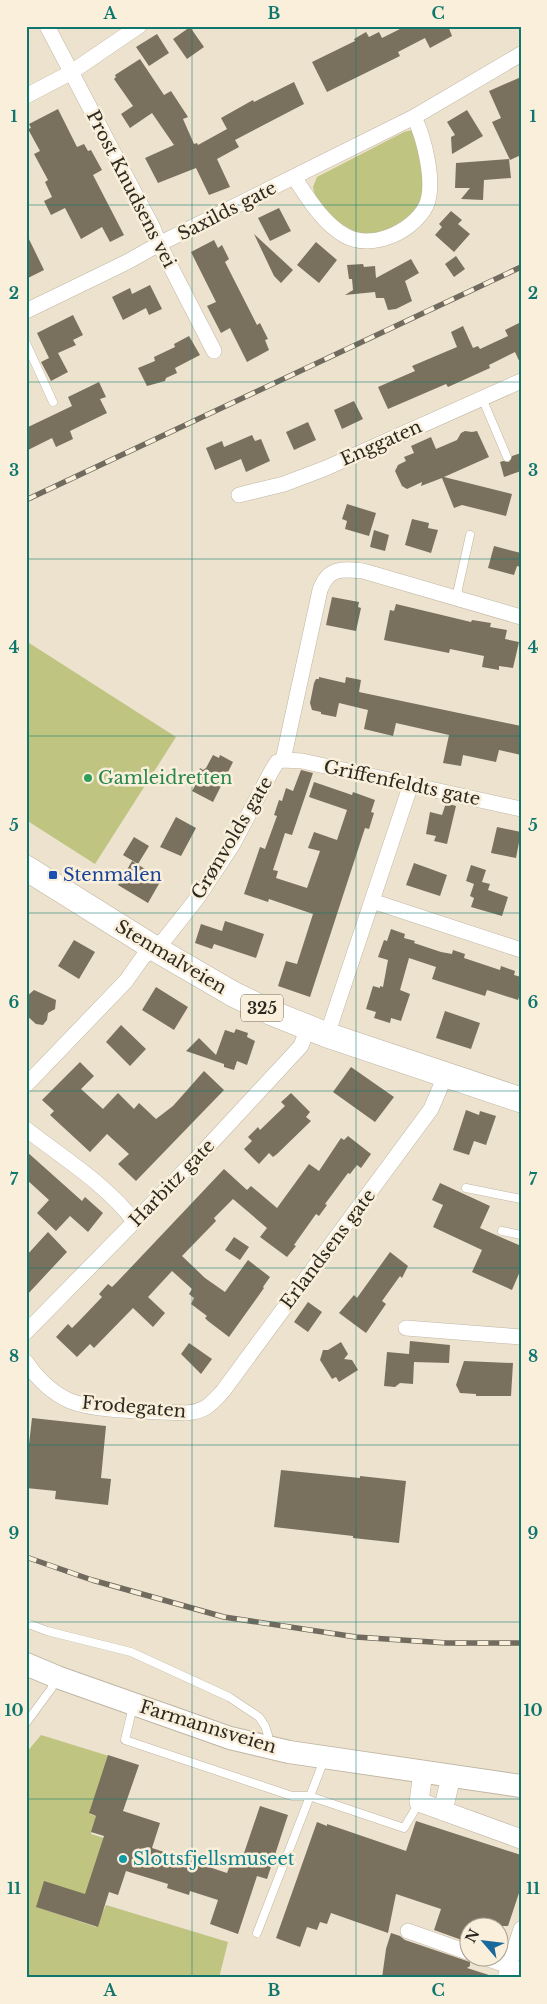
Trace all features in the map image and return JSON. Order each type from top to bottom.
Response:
[{"type":"main road","name":"Stenmalveien","points":[[26,868],[154,948],[233,994],[272,1013],[317,1031],[521,1100]]},
{"type":"main road","name":"Farmannsveien","points":[[26,1664],[57,1677],[230,1738],[324,1758],[521,1786]]},
{"type":"street","name":"Prost Knudsens vei","points":[[47,26],[144,211],[214,351]]},
{"type":"street","points":[[26,96],[70,73],[139,26]]},
{"type":"street","name":"Saxilds gate","points":[[26,311],[414,117],[521,54]]},
{"type":"street","name":"Saxilds gate","points":[[294,177],[314,207],[330,224],[344,235],[357,240],[372,241],[394,235],[407,228],[417,218],[426,206],[430,189],[428,164],[422,138],[414,117]]},
{"type":"street","name":"Enggaten","points":[[239,495],[284,484],[317,471],[521,381]]},
{"type":"street","name":"Grønvolds gate","points":[[26,1084],[126,981],[143,957],[165,939],[198,896],[233,844],[270,772],[277,762],[283,760],[324,579],[335,571],[347,569],[458,599]]},
{"type":"street","points":[[458,599],[521,616]]},
{"type":"street","name":"Griffenfeldts gate","points":[[283,760],[302,761],[521,809]]},
{"type":"street","name":"Harbitz gate","points":[[26,1332],[185,1171],[317,1031],[372,901],[411,784]]},
{"type":"street","points":[[372,901],[521,950]]},
{"type":"street","name":"Erlandsens gate","points":[[197,1412],[207,1408],[223,1390],[431,1109],[446,1074]]},
{"type":"street","points":[[26,1129],[106,1191],[122,1206],[134,1222]]},
{"type":"street","points":[[406,1328],[521,1337]]},
{"type":"street","name":"Frodegaten","points":[[26,1362],[35,1375],[56,1393],[70,1401],[119,1409],[197,1412]]},
{"type":"street","points":[[424,1772],[420,1802],[521,1839]]},
{"type":"street","points":[[443,1811],[451,1776]]},
{"type":"street","points":[[512,1971],[521,1929]]},
{"type":"street","points":[[408,1931],[460,1949]]},
{"type":"lane","points":[[26,342],[53,402]]},
{"type":"lane","points":[[482,398],[508,457]]},
{"type":"lane","points":[[458,599],[458,588],[470,535]]},
{"type":"lane","points":[[466,1188],[521,1199]]},
{"type":"lane","points":[[502,1231],[521,1235]]},
{"type":"lane","points":[[26,1623],[47,1631],[131,1652],[229,1697],[259,1717],[268,1734],[267,1747]]},
{"type":"lane","points":[[26,1723],[51,1689],[57,1677]]},
{"type":"lane","points":[[133,1704],[125,1740],[292,1796],[309,1796],[404,1828],[420,1802]]},
{"type":"lane","points":[[257,1934],[324,1758]]},
{"type":"green space","points":[[412,130],[418,134],[428,188],[417,213],[391,232],[362,236],[333,219],[315,196],[313,187],[317,177],[404,132]]},
{"type":"green space","name":"Gamleidretten","points":[[26,641],[176,737],[95,864],[26,820]]},
{"type":"green space","points":[[41,1735],[109,1756],[90,1814],[97,1817],[91,1834],[104,1838],[91,1898],[45,1883],[37,1907],[96,1927],[106,1905],[228,1942],[219,1978],[26,1978],[26,1753]]},
{"type":"building","points":[[406,26],[448,26],[452,36],[430,48],[425,38],[398,52],[400,56],[327,92],[312,62],[355,41],[354,39],[366,32],[369,37],[379,32],[382,38]]},
{"type":"building","points":[[190,27],[204,47],[187,59],[173,39]]},
{"type":"building","points":[[157,34],[169,53],[149,66],[136,47]]},
{"type":"building","points":[[140,59],[164,95],[171,91],[188,117],[183,119],[194,144],[197,143],[198,145],[227,129],[221,118],[253,100],[254,102],[294,82],[304,104],[235,140],[239,147],[217,159],[230,187],[209,195],[196,168],[158,183],[145,158],[174,145],[152,113],[130,128],[121,114],[133,106],[114,79],[115,75]]},
{"type":"building","points":[[521,77],[521,155],[510,160],[492,122],[501,118],[489,91]]},
{"type":"building","points":[[58,109],[77,147],[84,144],[88,151],[91,150],[102,170],[93,175],[124,235],[110,242],[102,227],[81,239],[65,208],[51,215],[44,201],[52,197],[45,182],[48,180],[34,154],[40,151],[28,129],[31,128],[29,124]]},
{"type":"building","points":[[467,110],[483,136],[452,154],[451,137],[455,135],[447,122]]},
{"type":"building","points":[[509,159],[511,178],[484,180],[483,200],[461,199],[470,188],[455,188],[456,163]]},
{"type":"building","points":[[279,208],[291,231],[270,241],[258,218]]},
{"type":"building","points":[[451,211],[462,220],[458,224],[470,234],[454,252],[435,235],[442,227],[439,224]]},
{"type":"building","points":[[26,233],[44,270],[26,279]]},
{"type":"building","points":[[254,234],[293,270],[281,283],[274,276]]},
{"type":"building","points":[[214,240],[218,248],[222,245],[229,259],[225,262],[257,325],[260,323],[268,339],[265,340],[269,350],[247,362],[230,328],[221,333],[207,306],[216,302],[191,252]]},
{"type":"building","points":[[316,242],[337,260],[319,283],[297,265]]},
{"type":"building","points":[[456,256],[465,269],[454,277],[445,264]]},
{"type":"building","points":[[411,259],[419,273],[405,281],[412,301],[396,309],[388,310],[384,298],[376,298],[375,292],[345,295],[353,290],[352,279],[349,279],[347,265],[363,264],[364,267],[375,266],[376,278]]},
{"type":"building","points":[[150,285],[162,309],[149,315],[146,308],[123,320],[112,297],[130,288],[132,294]]},
{"type":"building","points":[[73,315],[83,335],[73,340],[76,345],[58,353],[68,372],[51,381],[41,362],[49,358],[37,333]]},
{"type":"building","points":[[521,322],[521,365],[515,352],[489,365],[490,368],[448,387],[446,384],[388,409],[378,387],[415,371],[412,366],[457,347],[451,332],[463,326],[473,348],[478,346],[480,349],[508,336],[505,330]]},
{"type":"building","points":[[189,336],[200,355],[175,368],[177,373],[166,378],[165,381],[147,386],[138,368],[155,361],[154,357],[175,347],[174,344]]},
{"type":"building","points":[[99,382],[106,397],[100,399],[107,413],[70,431],[73,439],[56,447],[52,438],[26,451],[26,428],[72,406],[68,397]]},
{"type":"building","points":[[354,401],[363,419],[342,429],[334,410]]},
{"type":"building","points":[[308,422],[316,440],[294,450],[286,432]]},
{"type":"building","points":[[477,431],[489,457],[444,477],[512,494],[506,516],[462,505],[454,508],[442,478],[421,486],[422,482],[407,489],[402,486],[395,471],[398,465],[406,461],[404,457],[414,453],[411,446],[431,437],[436,449],[457,440],[461,433]]},
{"type":"building","points":[[252,435],[255,441],[261,439],[270,461],[246,472],[241,459],[215,470],[206,448],[222,441],[224,447]]},
{"type":"building","points":[[521,453],[521,471],[504,477],[500,462],[509,462],[512,456]]},
{"type":"building","points":[[347,504],[376,513],[369,536],[345,529],[347,521],[342,519]]},
{"type":"building","points":[[412,519],[429,523],[428,528],[438,530],[431,553],[405,545]]},
{"type":"building","points":[[374,530],[389,535],[385,551],[370,547]]},
{"type":"building","points":[[494,546],[521,553],[521,567],[517,566],[514,575],[488,568]]},
{"type":"building","points":[[332,597],[359,602],[358,607],[361,608],[356,631],[326,625]]},
{"type":"building","points":[[396,604],[471,622],[472,620],[491,623],[490,627],[507,630],[505,639],[519,642],[513,668],[499,666],[499,670],[482,667],[484,656],[450,649],[449,653],[384,640],[390,610],[394,611]]},
{"type":"building","points":[[319,677],[345,683],[346,677],[361,680],[359,692],[521,726],[521,755],[499,750],[496,762],[463,755],[461,766],[443,763],[449,735],[396,723],[393,736],[364,729],[368,710],[339,703],[336,717],[312,710],[310,703],[314,683]]},
{"type":"building","points":[[213,755],[219,758],[220,755],[233,762],[213,802],[192,791],[195,786],[192,785],[200,768],[203,770],[206,768]]},
{"type":"building","points":[[301,770],[313,773],[292,835],[285,833],[273,870],[278,871],[276,878],[307,888],[320,851],[308,848],[314,832],[337,840],[347,810],[309,797],[314,782],[352,795],[353,792],[375,800],[371,812],[374,813],[369,829],[365,828],[310,997],[278,986],[286,961],[297,964],[313,914],[269,899],[268,902],[244,894],[260,847],[265,849],[277,816],[274,815],[279,800],[282,801],[286,788],[293,791]]},
{"type":"building","points":[[446,803],[456,806],[447,844],[434,841],[436,836],[426,834],[430,812],[442,815]]},
{"type":"building","points":[[176,817],[196,828],[181,856],[160,847]]},
{"type":"building","points":[[497,827],[521,832],[516,858],[491,853]]},
{"type":"building","points":[[134,837],[149,846],[138,864],[123,855]]},
{"type":"building","points":[[132,861],[155,875],[153,878],[160,882],[148,903],[118,885]]},
{"type":"building","points":[[414,863],[447,875],[440,896],[406,885]]},
{"type":"building","points":[[471,865],[486,870],[482,882],[490,884],[488,890],[508,897],[502,916],[471,907],[474,898],[470,896],[474,884],[466,881]]},
{"type":"building","points":[[225,921],[264,934],[256,958],[214,944],[212,949],[195,943],[201,924],[222,931]]},
{"type":"building","points":[[391,929],[405,934],[404,938],[415,941],[414,943],[452,954],[453,950],[465,954],[464,958],[500,970],[501,966],[515,971],[514,975],[521,977],[521,991],[518,1000],[487,990],[485,996],[432,979],[436,967],[409,958],[400,990],[410,994],[401,1021],[391,1018],[390,1023],[374,1018],[376,1012],[366,1009],[373,986],[383,987],[388,960],[378,957],[384,940],[387,941]]},
{"type":"building","points":[[74,940],[95,952],[79,979],[58,966]]},
{"type":"building","points":[[156,987],[188,1007],[174,1030],[142,1010]]},
{"type":"building","points":[[34,990],[56,1000],[55,1009],[48,1013],[47,1020],[43,1025],[36,1024],[26,1015],[26,997]]},
{"type":"building","points":[[445,1011],[480,1023],[471,1049],[436,1038]]},
{"type":"building","points":[[121,1025],[146,1049],[130,1066],[106,1042]]},
{"type":"building","points":[[236,1029],[248,1033],[247,1037],[255,1041],[247,1065],[237,1061],[234,1070],[224,1067],[224,1064],[186,1051],[199,1038],[216,1055],[225,1030],[234,1033]]},
{"type":"building","points":[[80,1062],[94,1076],[81,1089],[103,1109],[118,1093],[134,1109],[139,1103],[156,1119],[173,1106],[204,1071],[224,1090],[136,1181],[118,1164],[129,1154],[107,1134],[90,1152],[50,1115],[54,1111],[42,1100]]},
{"type":"building","points":[[351,1067],[394,1097],[375,1122],[333,1092]]},
{"type":"building","points":[[291,1093],[310,1112],[306,1117],[311,1121],[277,1154],[273,1157],[269,1153],[259,1164],[244,1149],[252,1141],[248,1137],[258,1127],[260,1130],[285,1106],[281,1102]]},
{"type":"building","points":[[466,1110],[479,1115],[480,1111],[496,1116],[486,1145],[474,1141],[469,1155],[453,1150]]},
{"type":"building","points":[[348,1136],[371,1154],[361,1168],[357,1165],[350,1174],[348,1173],[325,1204],[327,1205],[319,1216],[316,1214],[287,1257],[260,1237],[267,1228],[233,1199],[214,1218],[216,1221],[182,1256],[205,1278],[225,1292],[248,1260],[270,1277],[229,1337],[208,1321],[205,1318],[207,1316],[191,1304],[194,1298],[189,1294],[192,1289],[172,1271],[148,1297],[165,1313],[153,1327],[133,1308],[94,1348],[90,1344],[77,1357],[56,1337],[68,1324],[72,1328],[102,1297],[99,1294],[108,1284],[112,1287],[224,1169],[247,1190],[251,1186],[277,1208],[309,1164],[319,1171],[341,1138],[344,1140]]},
{"type":"building","points":[[26,1151],[82,1201],[85,1197],[103,1213],[88,1232],[70,1216],[56,1231],[37,1213],[49,1200],[26,1179]]},
{"type":"building","points":[[440,1183],[490,1206],[480,1228],[521,1246],[521,1269],[512,1290],[472,1272],[482,1250],[433,1227],[443,1205],[432,1200]]},
{"type":"building","points":[[48,1232],[67,1252],[26,1296],[26,1256]]},
{"type":"building","points":[[234,1237],[249,1247],[240,1260],[225,1250]]},
{"type":"building","points":[[390,1252],[408,1266],[402,1278],[400,1276],[382,1301],[386,1304],[366,1333],[339,1313],[354,1295],[357,1298]]},
{"type":"building","points":[[308,1302],[322,1312],[308,1332],[294,1322]]},
{"type":"building","points":[[410,1341],[450,1345],[449,1363],[414,1362],[413,1384],[400,1383],[395,1387],[384,1386],[387,1352],[409,1354]]},
{"type":"building","points":[[341,1342],[348,1354],[344,1359],[352,1360],[358,1370],[339,1382],[336,1377],[332,1379],[320,1360],[323,1350],[328,1350]]},
{"type":"building","points":[[189,1343],[212,1359],[201,1374],[181,1354]]},
{"type":"building","points":[[464,1361],[513,1363],[511,1396],[476,1396],[476,1394],[460,1393],[456,1385]]},
{"type":"building","points":[[32,1418],[106,1426],[101,1478],[111,1479],[108,1505],[55,1499],[56,1491],[26,1488],[26,1470]]},
{"type":"building","points":[[281,1470],[406,1481],[399,1543],[274,1527]]},
{"type":"building","points":[[108,1755],[139,1765],[123,1811],[160,1823],[152,1848],[227,1873],[230,1865],[237,1867],[240,1858],[242,1859],[260,1806],[288,1815],[267,1879],[257,1876],[238,1934],[210,1924],[218,1900],[190,1891],[189,1895],[167,1888],[168,1884],[126,1871],[118,1895],[109,1892],[98,1927],[36,1907],[44,1881],[85,1894],[104,1836],[91,1832],[96,1816],[89,1813]]},
{"type":"building","points":[[416,1821],[521,1855],[521,1887],[510,1920],[510,1916],[460,1916],[460,1939],[434,1930],[441,1909],[396,1894],[388,1933],[331,1913],[327,1924],[320,1922],[317,1930],[307,1927],[300,1947],[276,1938],[317,1822],[406,1851]]},
{"type":"building","points":[[391,1933],[405,1940],[460,1959],[460,1966],[470,1966],[467,1968],[489,1975],[489,1978],[382,1978],[386,1949]]},
{"type":"railway","points":[[26,500],[521,267]]},
{"type":"railway","points":[[26,1557],[92,1580],[224,1617],[356,1637],[447,1643],[521,1643]]},
{"type":"place","name":"Gamleidretten","points":[[88,778]]},
{"type":"place","name":"Stenmalen","points":[[53,875]]},
{"type":"place","name":"Slottsfjellsmuseet","points":[[123,1859]]}]
